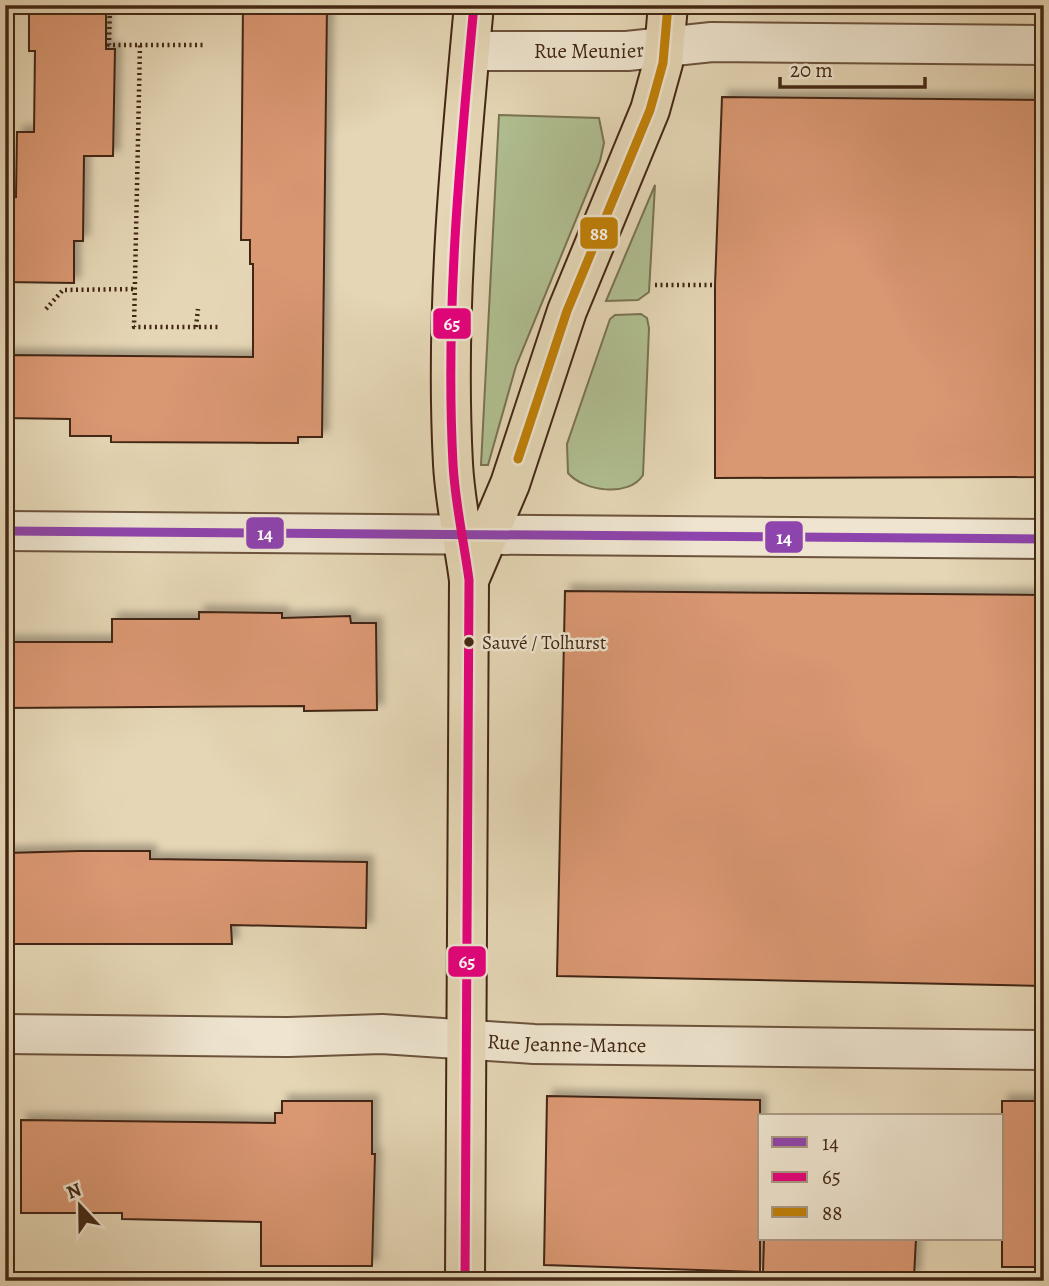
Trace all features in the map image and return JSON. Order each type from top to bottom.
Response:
[{"type":"main road","points":[[474,5],[452,343],[453,466],[476,532]]},
{"type":"main road","points":[[465,1281],[469,580],[476,532],[510,484],[567,310],[650,110],[665,47],[668,5]]},
{"type":"street","name":"Rue Meunier","points":[[470,51],[627,51],[705,42],[1044,45]]},
{"type":"street","points":[[5,531],[476,532],[1044,539]]},
{"type":"street","name":"Rue Jeanne-Mance","points":[[5,1034],[288,1037],[382,1034],[534,1044],[1044,1050]]},
{"type":"path","points":[[110,5],[109,45],[203,45]]},
{"type":"path","points":[[140,45],[134,327],[218,327]]},
{"type":"path","points":[[655,285],[715,285]]},
{"type":"path","points":[[46,310],[63,290],[135,289]]},
{"type":"path","points":[[196,327],[198,309]]},
{"type":"green space","points":[[499,115],[599,118],[604,143],[600,161],[516,366],[488,465],[481,465]]},
{"type":"green space","points":[[655,185],[649,292],[638,300],[606,301]]},
{"type":"green space","points":[[641,314],[647,318],[649,328],[643,475],[627,487],[595,488],[568,473],[567,444],[610,319],[615,315]]},
{"type":"building","points":[[243,5],[327,5],[322,437],[298,437],[298,443],[111,442],[111,436],[70,436],[70,419],[5,418],[5,355],[253,357],[253,264],[250,264],[250,240],[241,240]]},
{"type":"building","points":[[29,6],[106,7],[106,49],[115,49],[113,156],[84,156],[83,241],[74,241],[74,283],[5,282],[5,198],[16,197],[17,132],[34,132],[35,51],[29,51]]},
{"type":"building","points":[[722,97],[1044,100],[1044,477],[715,478],[715,285]]},
{"type":"building","points":[[565,591],[1044,595],[1044,986],[557,976]]},
{"type":"building","points":[[199,612],[282,613],[282,618],[350,616],[351,623],[376,623],[377,710],[304,711],[304,706],[5,708],[5,642],[112,642],[112,619],[199,619]]},
{"type":"building","points":[[150,851],[150,859],[367,862],[366,928],[231,925],[232,944],[5,944],[5,853]]},
{"type":"building","points":[[547,1096],[760,1100],[760,1272],[544,1265]]},
{"type":"building","points":[[282,1101],[372,1101],[372,1154],[375,1154],[372,1266],[261,1266],[261,1222],[122,1219],[122,1213],[21,1213],[21,1120],[275,1123],[275,1113],[282,1113]]},
{"type":"building","points":[[1002,1101],[1044,1101],[1044,1267],[1002,1267]]},
{"type":"building","points":[[764,1240],[916,1240],[914,1277],[763,1272]]},
{"type":"transit line","name":"65","points":[[465,1281],[469,580],[454,479],[451,349],[459,177],[474,5]]},
{"type":"transit line","name":"88","points":[[518,459],[567,311],[650,110],[663,63],[668,5]]},
{"type":"transit line","name":"14","points":[[5,531],[1044,539]]},
{"type":"place","name":"Sauvé / Tolhurst","points":[[469,642]]}]
